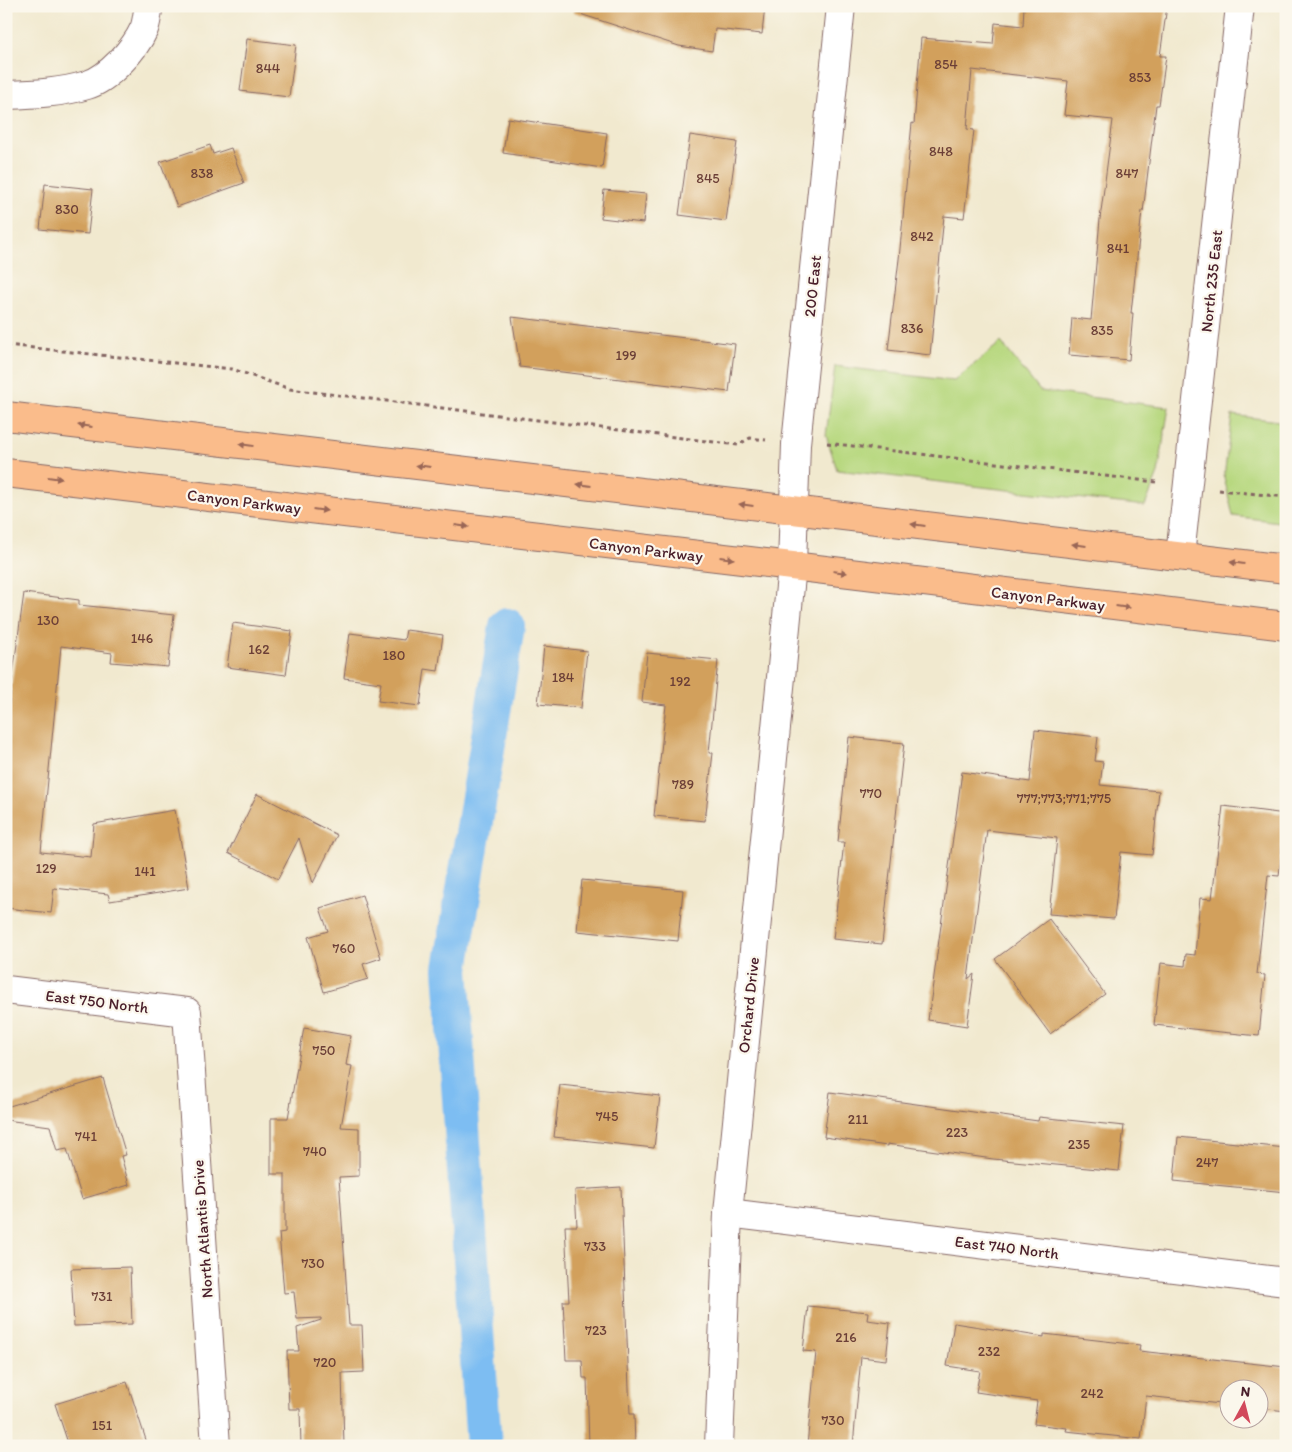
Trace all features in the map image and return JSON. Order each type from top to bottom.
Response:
[{"type":"highway","points":[[6,416],[1286,569]]},
{"type":"highway","name":"Canyon Parkway","points":[[6,473],[1286,626]]},
{"type":"street","points":[[6,95],[50,93],[89,85],[113,70],[129,52],[144,28],[149,6]]},
{"type":"street","name":"200 East","points":[[792,566],[796,444],[841,6]]},
{"type":"street","name":"North 235 East","points":[[1180,556],[1240,6]]},
{"type":"street","name":"Orchard Drive","points":[[719,1446],[728,1213],[792,566]]},
{"type":"street","name":"East 750 North","points":[[6,990],[187,1012]]},
{"type":"street","name":"North Atlantis Drive","points":[[187,1012],[216,1446]]},
{"type":"street","name":"East 740 North","points":[[728,1213],[1286,1282]]},
{"type":"path","points":[[6,345],[232,369],[290,389],[738,445],[750,438]]},
{"type":"path","points":[[823,442],[1163,483]]},
{"type":"path","points":[[1218,490],[1286,497]]},
{"type":"green space","points":[[1001,342],[1040,391],[1169,407],[1158,473],[1145,506],[837,470],[826,435],[835,366],[954,381]]},
{"type":"green space","points":[[1232,415],[1286,422],[1286,523],[1233,516],[1224,477]]},
{"type":"building","points":[[575,6],[765,6],[762,34],[715,29],[712,51],[679,46],[574,12]]},
{"type":"building","points":[[1024,6],[1167,6],[1160,56],[1166,56],[1159,105],[1156,105],[1142,211],[1131,313],[1133,313],[1129,360],[1069,355],[1072,318],[1091,320],[1100,219],[1113,120],[1064,115],[1068,81],[972,70],[967,129],[974,130],[964,218],[944,216],[930,355],[888,350],[912,123],[914,124],[921,38],[993,44],[995,23],[1023,26]]},
{"type":"building","points":[[247,39],[296,45],[289,97],[240,91]]},
{"type":"building","points":[[508,118],[607,133],[602,168],[503,153]]},
{"type":"building","points":[[690,135],[737,142],[726,221],[679,215]]},
{"type":"building","points":[[210,145],[213,154],[231,148],[244,183],[177,207],[160,162]]},
{"type":"building","points":[[45,184],[93,189],[88,234],[40,229]]},
{"type":"building","points":[[604,190],[646,194],[643,223],[601,218]]},
{"type":"building","points":[[512,317],[735,344],[729,392],[520,367]]},
{"type":"building","points":[[24,593],[79,600],[79,605],[174,615],[168,667],[111,662],[112,653],[61,646],[41,852],[91,857],[94,824],[175,810],[189,888],[110,901],[108,894],[54,888],[51,913],[6,908],[6,724]]},
{"type":"building","points":[[233,623],[292,631],[286,675],[227,667]]},
{"type":"building","points":[[406,630],[443,635],[438,671],[425,669],[420,706],[378,701],[381,683],[344,678],[350,633],[404,640]]},
{"type":"building","points":[[544,646],[587,651],[581,708],[538,704]]},
{"type":"building","points":[[647,653],[718,660],[709,753],[713,753],[705,821],[654,816],[666,705],[642,702]]},
{"type":"building","points":[[1035,730],[1098,737],[1095,761],[1103,762],[1100,785],[1159,791],[1152,855],[1121,852],[1114,919],[1049,914],[1057,838],[987,830],[968,979],[974,974],[967,1026],[928,1020],[962,772],[1030,782]]},
{"type":"building","points":[[849,737],[904,743],[882,944],[833,939],[844,842],[838,842]]},
{"type":"building","points":[[257,794],[337,835],[313,883],[299,838],[278,879],[228,853]]},
{"type":"building","points":[[1223,806],[1286,814],[1279,876],[1268,875],[1257,974],[1265,975],[1259,1036],[1154,1025],[1161,963],[1185,966],[1186,954],[1195,955],[1200,898],[1212,899]]},
{"type":"building","points":[[582,880],[683,890],[678,941],[577,931]]},
{"type":"building","points":[[362,895],[381,958],[363,964],[368,979],[324,992],[308,937],[328,931],[320,908]]},
{"type":"building","points":[[1049,919],[1105,994],[1050,1034],[995,959]]},
{"type":"building","points":[[304,1028],[351,1036],[346,1065],[352,1066],[341,1127],[359,1128],[359,1176],[339,1177],[349,1325],[362,1325],[364,1372],[342,1373],[344,1446],[301,1446],[300,1409],[289,1409],[287,1351],[299,1351],[297,1328],[321,1320],[321,1318],[297,1319],[294,1292],[284,1293],[279,1233],[285,1232],[285,1174],[271,1174],[271,1118],[288,1118]]},
{"type":"building","points":[[103,1078],[126,1155],[121,1156],[129,1185],[82,1199],[67,1149],[57,1151],[50,1126],[6,1120],[6,1107]]},
{"type":"building","points":[[560,1085],[660,1096],[654,1148],[554,1137]]},
{"type":"building","points":[[830,1092],[1038,1121],[1039,1117],[1124,1126],[1119,1171],[993,1159],[824,1137]]},
{"type":"building","points":[[1178,1137],[1286,1148],[1286,1192],[1174,1181]]},
{"type":"building","points":[[621,1187],[630,1414],[634,1414],[635,1446],[589,1446],[587,1378],[583,1378],[582,1360],[566,1360],[563,1301],[569,1301],[565,1226],[577,1226],[575,1190]]},
{"type":"building","points":[[130,1267],[132,1324],[74,1326],[71,1269]]},
{"type":"building","points":[[808,1306],[868,1312],[867,1320],[890,1323],[886,1360],[861,1357],[853,1446],[807,1446],[816,1352],[803,1351]]},
{"type":"building","points":[[954,1323],[1044,1337],[1044,1334],[1140,1345],[1139,1351],[1286,1367],[1286,1411],[1270,1409],[1270,1380],[1220,1380],[1220,1404],[1146,1396],[1141,1439],[1066,1431],[1067,1428],[1034,1424],[1037,1401],[976,1392],[980,1371],[947,1366]]},
{"type":"building","points":[[127,1382],[148,1446],[69,1446],[55,1404]]},
{"type":"waterway","points":[[484,1446],[451,969],[507,626]]}]
